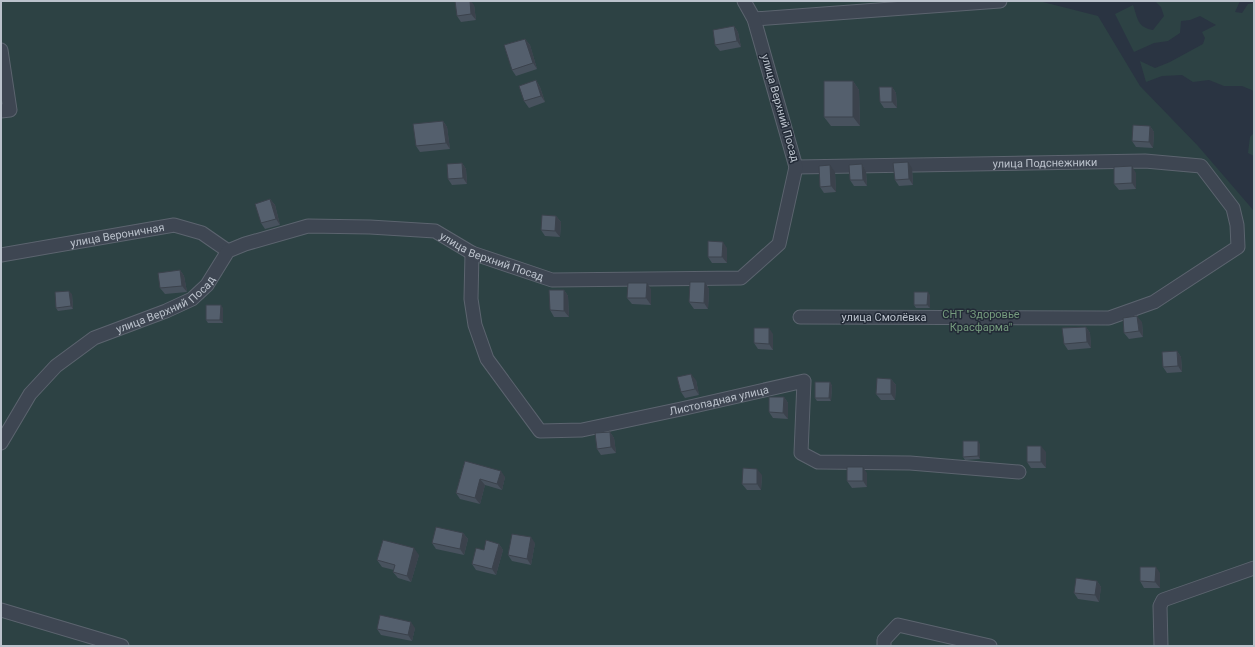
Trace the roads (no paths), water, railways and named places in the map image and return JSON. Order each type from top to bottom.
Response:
[{"type":"street","name":"улица Верхний Посад","points":[[1,443],[30,394],[56,366],[94,338],[166,311],[192,299],[207,285],[228,251],[245,244],[308,226],[370,227],[435,231],[472,253],[552,280],[741,278],[779,244],[796,167],[754,19],[744,1]]},
{"type":"street","points":[[754,19],[1000,1]]},
{"type":"street","points":[[1,50],[10,110],[1,111]]},
{"type":"street","name":"улица Подснежники","points":[[796,167],[1145,161],[1201,166],[1232,208],[1237,226],[1238,247]]},
{"type":"street","name":"улица Вероничная","points":[[1,255],[174,225],[202,233],[228,251]]},
{"type":"street","name":"улица Смолёвка","points":[[800,316],[1109,318],[1154,302],[1238,247]]},
{"type":"street","name":"Листопадная улица","points":[[472,253],[471,299],[474,325],[487,359],[540,431],[582,430],[804,381],[802,453],[818,462],[910,463],[1019,472]]},
{"type":"street","points":[[1160,646],[1160,606],[1163,600],[1254,568]]},
{"type":"street","points":[[1,610],[122,646]]},
{"type":"street","points":[[884,646],[884,640],[898,625],[990,646]]},
{"type":"park label","name":"СНТ \"Здоровье Красфарма\"","points":[[981,320]]}]
